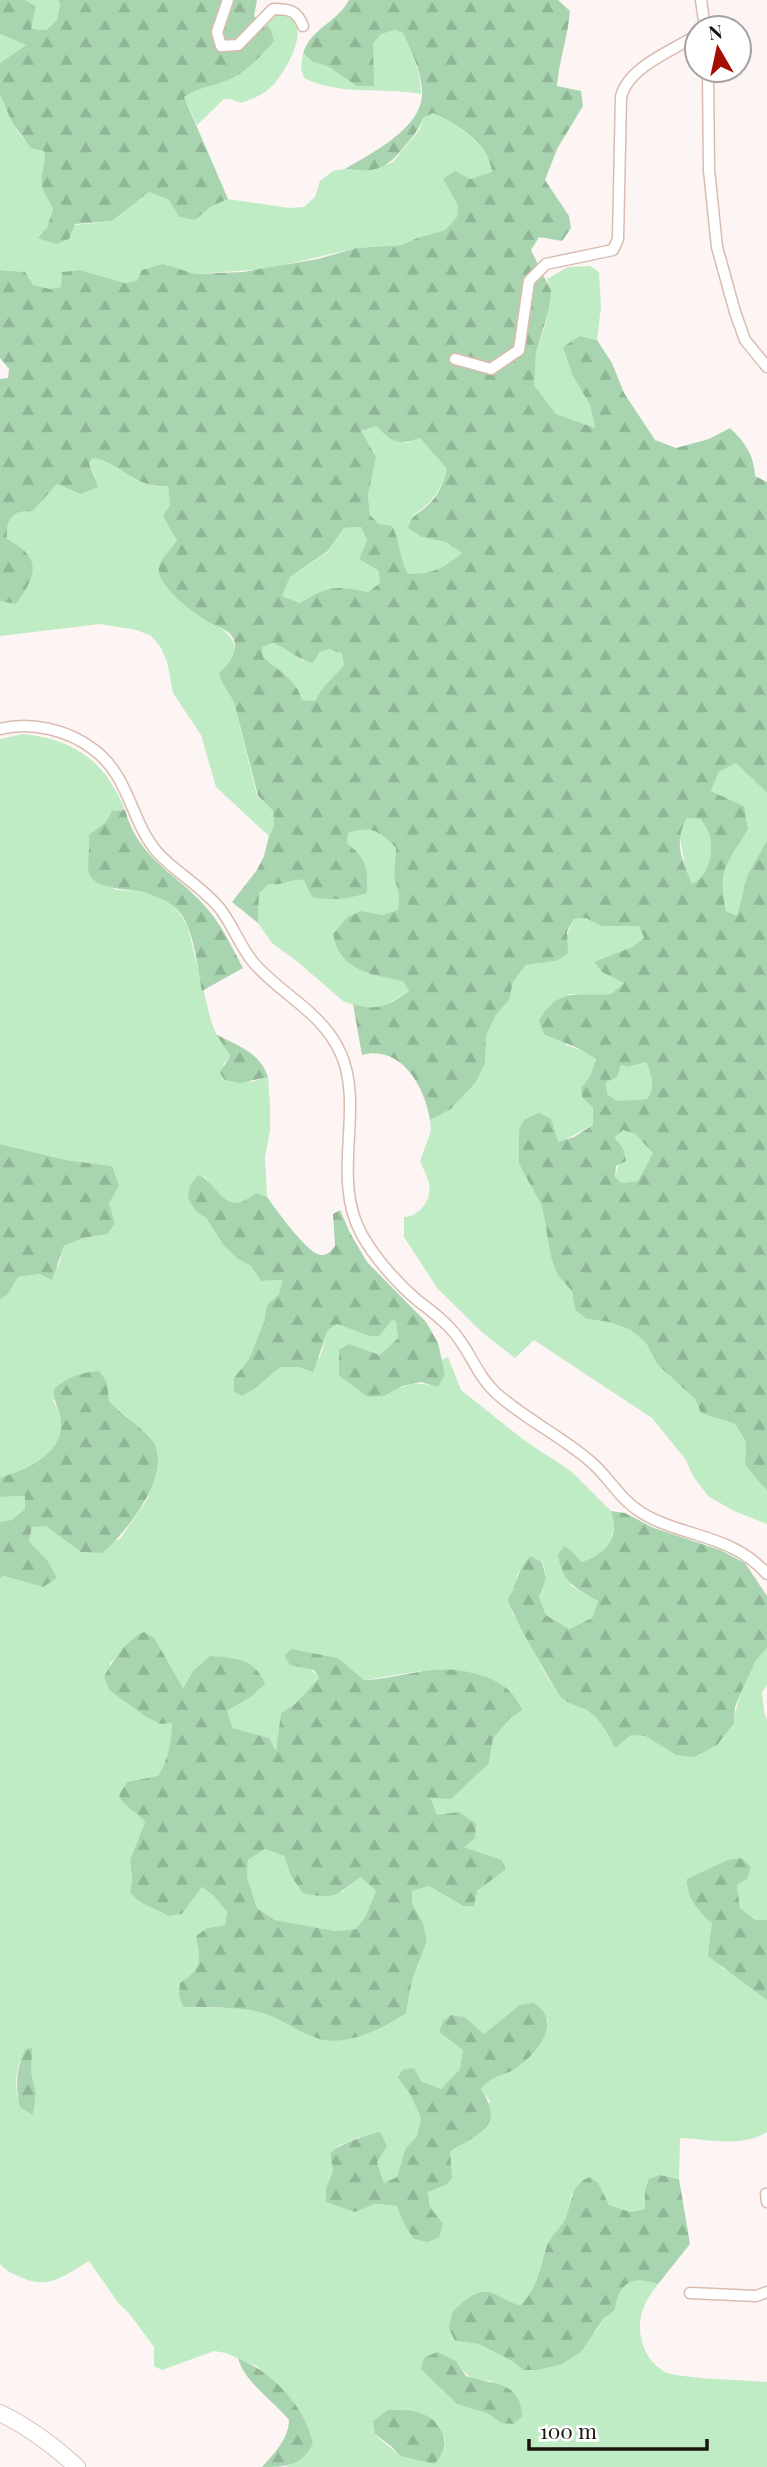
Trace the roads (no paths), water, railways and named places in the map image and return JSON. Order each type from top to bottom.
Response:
[{"type":"street","points":[[228,0],[217,32],[221,46],[238,45],[273,9],[288,9],[298,14],[303,26]]},
{"type":"street","points":[[455,359],[491,369],[519,350],[528,281],[546,264],[613,250],[618,239],[621,97],[624,85],[635,73],[683,44]]},
{"type":"street","points":[[708,84],[709,170],[717,247],[735,312],[746,340],[767,368]]},
{"type":"street","points":[[0,729],[21,726],[64,732],[96,750],[122,782],[141,828],[159,853],[220,909],[254,964],[325,1027],[341,1054],[348,1080],[347,1192],[357,1225],[369,1247],[388,1270],[452,1330],[495,1392],[589,1460],[624,1499],[640,1512],[727,1544],[746,1554],[767,1574]]},
{"type":"street","points":[[690,2293],[755,2297],[767,2292]]},
{"type":"street","points":[[0,2413],[54,2445],[77,2467]]}]
